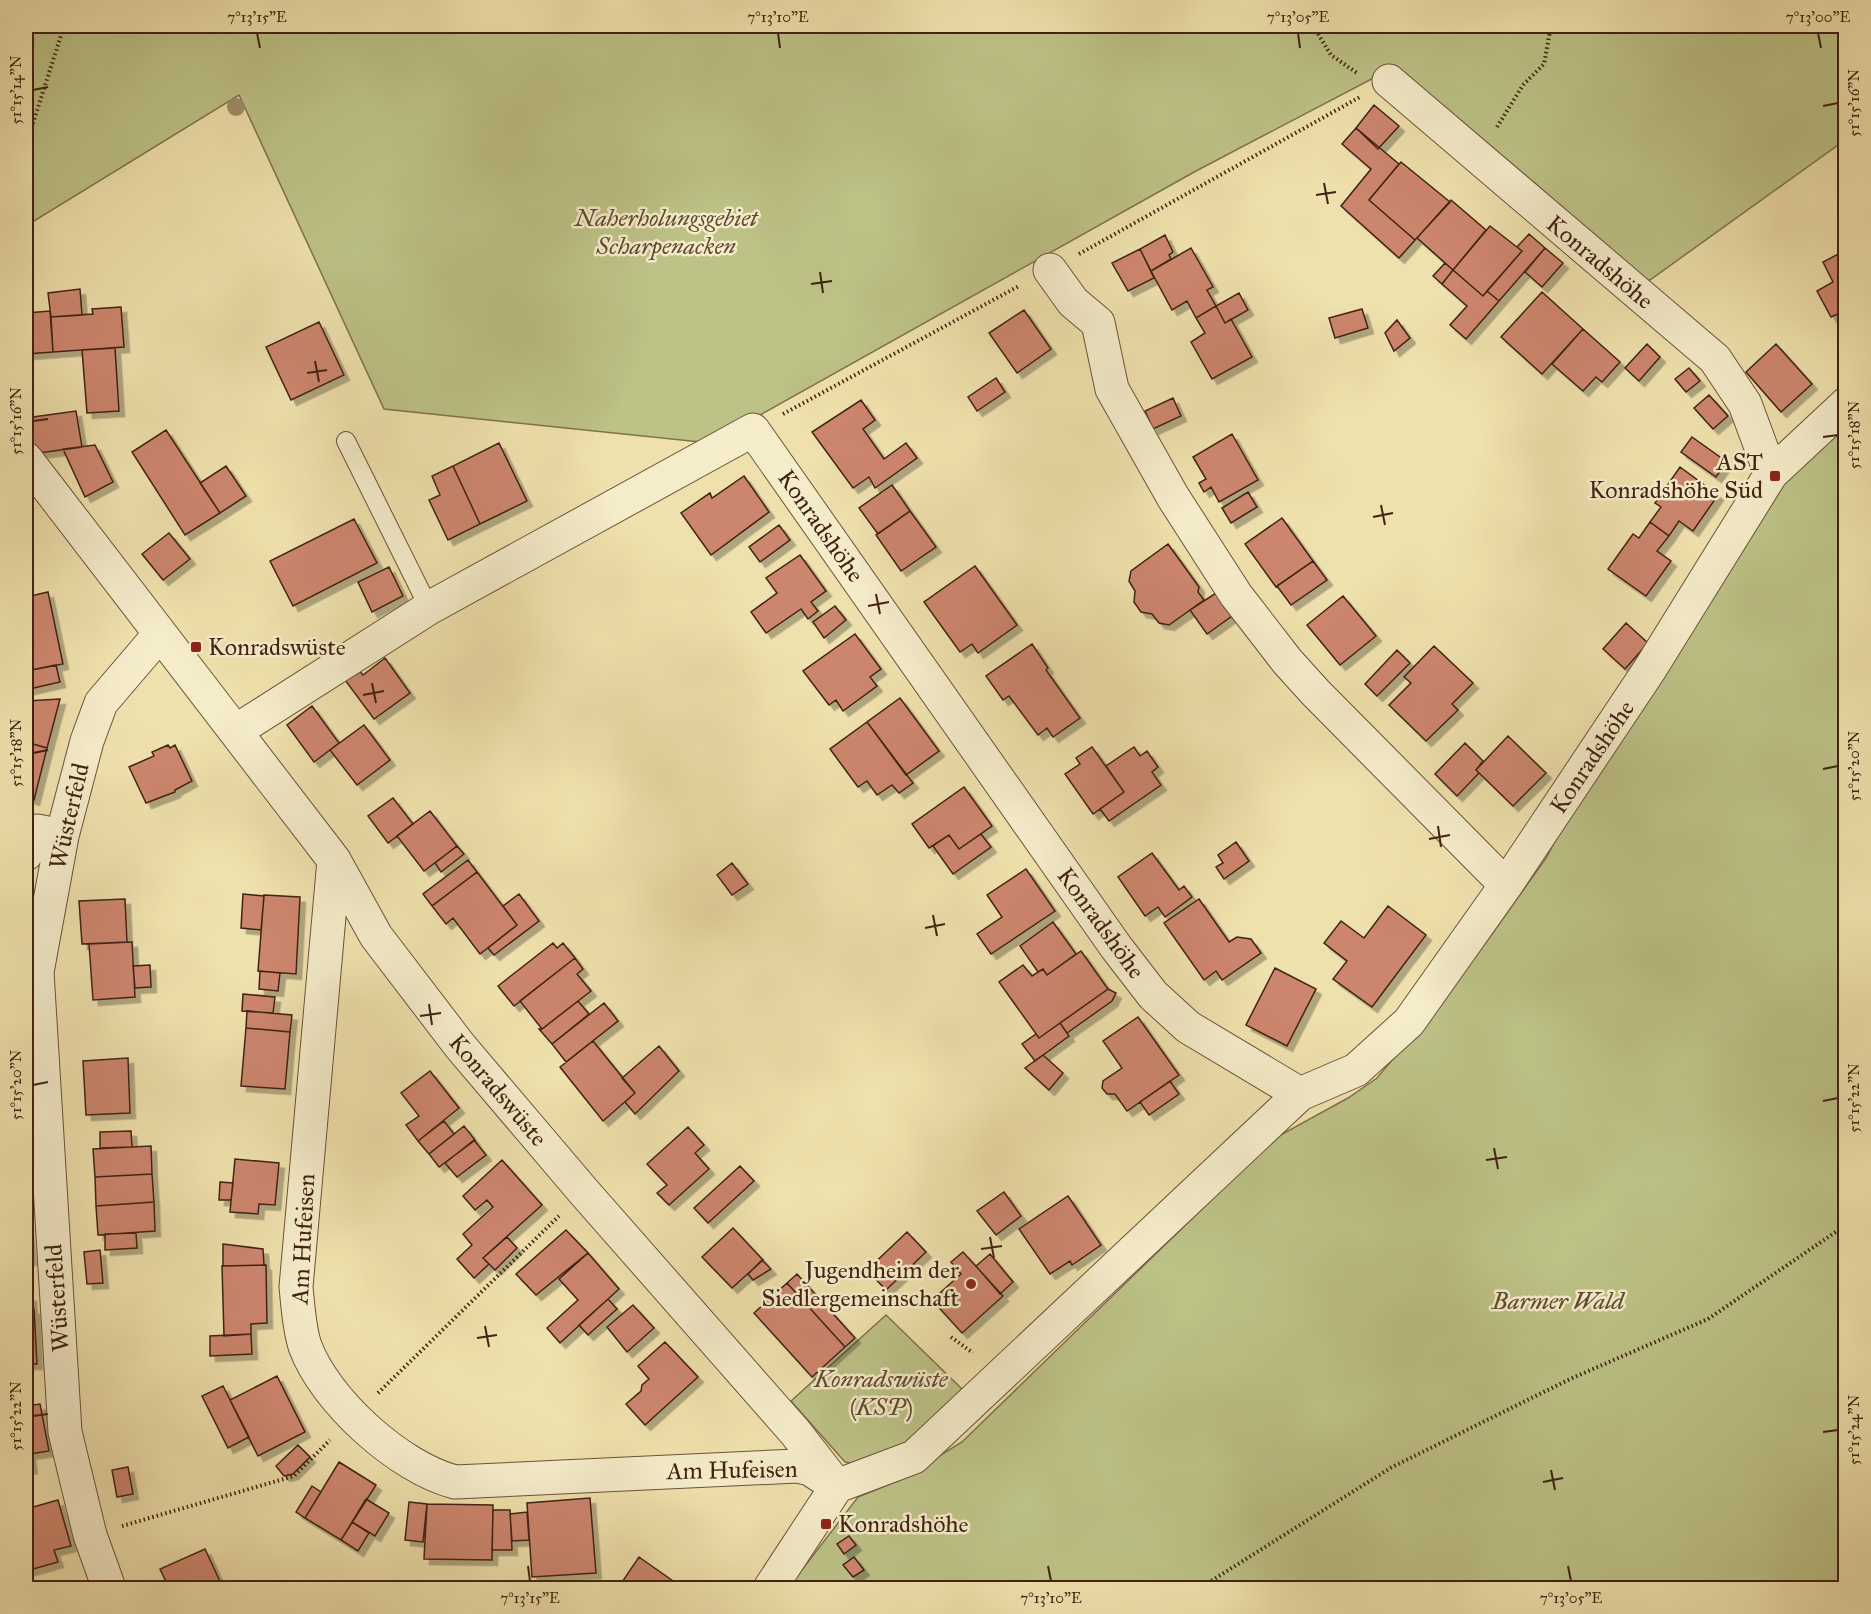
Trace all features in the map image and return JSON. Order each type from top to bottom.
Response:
[{"type":"street","name":"Konradshöhe","points":[[1389,81],[1715,359],[1745,404],[1771,474]]},
{"type":"street","points":[[1050,270],[1073,302],[1098,324],[1112,388],[1173,496],[1236,595],[1287,662],[1506,885]]},
{"type":"street","name":"Konradshöhe","points":[[837,1486],[914,1457],[1300,1094],[1356,1070],[1409,1022],[1506,885],[1650,669],[1771,474],[1845,404]]},
{"type":"street","name":"Konradshöhe","points":[[236,731],[429,608],[753,430],[1109,937],[1154,996],[1188,1027],[1300,1094]]},
{"type":"street","name":"Konradswüste","points":[[26,459],[334,860],[376,936],[460,1046],[584,1192],[795,1432],[837,1486]]},
{"type":"street","name":"Wüsterfeld","points":[[109,1588],[90,1535],[65,1431],[37,972],[62,836],[87,741],[101,703],[159,635]]},
{"type":"street","points":[[26,854],[37,831],[62,836]]},
{"type":"street","name":"Am Hufeisen","points":[[334,860],[296,1287],[306,1347],[337,1397],[402,1459],[433,1476],[455,1482],[797,1466],[810,1469],[837,1486]]},
{"type":"street","points":[[770,1588],[837,1486]]},
{"type":"lane","points":[[346,441],[429,608]]},
{"type":"path","points":[[26,145],[64,26]]},
{"type":"path","points":[[1316,26],[1315,29],[1331,55],[1344,67],[1362,76],[1389,81]]},
{"type":"path","points":[[1480,159],[1523,85],[1544,64],[1551,26]]},
{"type":"path","points":[[90,1535],[294,1476],[584,1192]]},
{"type":"path","points":[[1200,1588],[1392,1467],[1570,1379],[1708,1319],[1845,1225]]},
{"type":"green space","name":"Naherholungsgebiet Scharpenacken","points":[[26,26],[1845,26],[1845,140],[1643,285],[1585,235],[1535,183],[1489,155],[1385,72],[1196,171],[710,443],[384,409],[239,95],[26,226]]},
{"type":"green space","name":"Barmer Wald","points":[[1845,426],[1845,1588],[788,1588],[858,1497],[900,1480],[962,1442],[1275,1138],[1348,1098],[1377,1078],[1447,994],[1546,858],[1569,815],[1787,474]]},
{"type":"green space","name":"Konradswüste (KSP)","points":[[886,1315],[962,1389],[917,1434],[889,1454],[876,1461],[863,1464],[845,1462],[791,1401]]},
{"type":"building","points":[[1374,105],[1399,126],[1378,149],[1356,128]]},
{"type":"building","points":[[1356,128],[1399,164],[1369,200],[1415,240],[1399,258],[1341,206],[1371,169],[1342,144]]},
{"type":"building","points":[[1401,162],[1450,202],[1415,240],[1369,200]]},
{"type":"building","points":[[1451,200],[1486,230],[1453,270],[1417,238]]},
{"type":"building","points":[[1490,226],[1522,251],[1483,296],[1453,270]]},
{"type":"building","points":[[1529,234],[1545,248],[1499,301],[1487,291],[1522,251],[1517,247]]},
{"type":"building","points":[[1165,235],[1173,252],[1169,255],[1171,259],[1151,271],[1140,249]]},
{"type":"building","points":[[1191,248],[1213,287],[1207,290],[1216,306],[1196,318],[1187,301],[1172,310],[1151,271]]},
{"type":"building","points":[[1545,248],[1563,263],[1542,287],[1525,272]]},
{"type":"building","points":[[1140,249],[1154,278],[1128,291],[1112,263]]},
{"type":"building","points":[[1846,250],[1846,304],[1840,307],[1842,312],[1831,317],[1817,291],[1833,282],[1823,262]]},
{"type":"building","points":[[1445,263],[1453,270],[1442,284],[1433,276]]},
{"type":"building","points":[[1453,270],[1483,296],[1487,291],[1499,301],[1466,339],[1450,325],[1467,306],[1442,284]]},
{"type":"building","points":[[80,289],[82,315],[51,317],[48,293]]},
{"type":"building","points":[[1542,292],[1583,329],[1542,374],[1501,337]]},
{"type":"building","points":[[1239,293],[1248,310],[1225,323],[1216,306]]},
{"type":"building","points":[[1216,306],[1225,323],[1231,319],[1252,357],[1212,379],[1191,342],[1205,333],[1196,318]]},
{"type":"building","points":[[121,307],[124,347],[53,352],[51,317],[93,314],[92,309]]},
{"type":"building","points":[[1362,309],[1368,328],[1335,338],[1329,318]]},
{"type":"building","points":[[1024,310],[1051,349],[1017,373],[989,333]]},
{"type":"building","points":[[50,311],[53,352],[26,354],[26,313]]},
{"type":"building","points":[[1397,320],[1410,338],[1394,351],[1385,333]]},
{"type":"building","points":[[319,322],[344,375],[291,400],[266,347]]},
{"type":"building","points":[[1583,329],[1620,362],[1602,382],[1596,377],[1583,391],[1552,364]]},
{"type":"building","points":[[1647,344],[1660,357],[1639,381],[1625,368]]},
{"type":"building","points":[[1776,344],[1812,384],[1781,412],[1746,372]]},
{"type":"building","points":[[115,348],[119,411],[87,413],[82,350]]},
{"type":"building","points":[[1689,368],[1700,381],[1686,392],[1675,379]]},
{"type":"building","points":[[996,378],[1005,392],[977,411],[968,397]]},
{"type":"building","points":[[1709,395],[1728,416],[1713,429],[1694,408]]},
{"type":"building","points":[[1173,398],[1181,416],[1153,429],[1145,411]]},
{"type":"building","points":[[861,400],[875,420],[863,429],[884,459],[906,443],[917,458],[875,488],[869,477],[853,488],[812,432]]},
{"type":"building","points":[[76,411],[82,447],[32,454],[26,418]]},
{"type":"building","points":[[166,430],[220,513],[185,535],[132,452]]},
{"type":"building","points":[[1232,434],[1258,480],[1219,502],[1211,487],[1204,492],[1199,483],[1206,479],[1193,457]]},
{"type":"building","points":[[1692,437],[1727,462],[1716,477],[1681,452]]},
{"type":"building","points":[[499,443],[527,501],[480,524],[453,466]]},
{"type":"building","points":[[95,445],[113,482],[85,497],[63,449]]},
{"type":"building","points":[[226,466],[246,496],[220,513],[200,483]]},
{"type":"building","points":[[453,466],[480,524],[448,540],[429,500],[440,495],[432,476]]},
{"type":"building","points":[[1680,467],[1718,495],[1693,531],[1679,521],[1669,536],[1650,522],[1661,507],[1655,503]]},
{"type":"building","points":[[744,476],[769,512],[711,555],[681,513],[710,493],[712,498]]},
{"type":"building","points":[[892,485],[910,511],[878,534],[859,508]]},
{"type":"building","points":[[1248,492],[1257,507],[1231,523],[1222,508]]},
{"type":"building","points":[[910,511],[936,547],[901,571],[876,535]]},
{"type":"building","points":[[1282,518],[1313,561],[1276,587],[1245,544]]},
{"type":"building","points":[[354,519],[377,563],[293,606],[270,561]]},
{"type":"building","points":[[1650,522],[1669,536],[1657,551],[1671,561],[1646,596],[1608,569],[1633,534],[1639,538]]},
{"type":"building","points":[[779,525],[790,540],[760,562],[749,547]]},
{"type":"building","points":[[169,533],[190,559],[163,580],[142,554]]},
{"type":"building","points":[[1168,544],[1199,587],[1198,592],[1204,600],[1169,625],[1159,623],[1152,614],[1141,612],[1134,602],[1135,591],[1129,581],[1131,571]]},
{"type":"building","points":[[800,555],[826,591],[811,602],[818,611],[808,619],[801,609],[766,633],[751,612],[777,593],[766,578]]},
{"type":"building","points":[[1313,561],[1327,580],[1291,605],[1277,586]]},
{"type":"building","points":[[975,566],[1017,625],[978,653],[972,644],[960,652],[924,602]]},
{"type":"building","points":[[389,567],[403,596],[372,612],[358,582]]},
{"type":"building","points":[[48,592],[63,664],[26,671],[26,597]]},
{"type":"building","points":[[1216,593],[1232,616],[1207,634],[1190,610]]},
{"type":"building","points":[[1343,596],[1376,636],[1340,665],[1307,625]]},
{"type":"building","points":[[835,606],[846,620],[824,638],[813,622]]},
{"type":"building","points":[[1626,623],[1648,643],[1625,669],[1603,649]]},
{"type":"building","points":[[855,634],[881,669],[870,677],[877,686],[843,711],[836,700],[829,705],[803,671]]},
{"type":"building","points":[[1032,644],[1048,668],[1046,670],[1080,718],[1053,737],[1047,728],[1038,735],[1009,696],[1003,700],[986,676]]},
{"type":"building","points":[[1434,646],[1473,683],[1452,704],[1458,710],[1426,741],[1389,705],[1411,683],[1404,677]]},
{"type":"building","points":[[1397,650],[1410,663],[1377,696],[1365,684]]},
{"type":"building","points":[[385,658],[410,693],[374,719],[345,680],[359,670],[363,675]]},
{"type":"building","points":[[56,665],[60,682],[29,689],[26,671]]},
{"type":"building","points":[[900,698],[939,751],[906,775],[867,722]]},
{"type":"building","points":[[60,699],[47,748],[26,742],[26,701]]},
{"type":"building","points":[[312,706],[339,743],[314,762],[287,725]]},
{"type":"building","points":[[867,722],[913,783],[899,793],[892,785],[877,795],[867,781],[858,787],[830,749]]},
{"type":"building","points":[[364,725],[390,760],[357,785],[330,750]]},
{"type":"building","points":[[1508,736],[1546,773],[1513,806],[1476,770]]},
{"type":"building","points":[[26,742],[47,748],[34,800],[26,797]]},
{"type":"building","points":[[1465,743],[1483,761],[1476,770],[1479,773],[1457,796],[1435,774]]},
{"type":"building","points":[[168,745],[170,748],[175,745],[192,781],[175,792],[146,803],[129,767],[154,756],[152,752]]},
{"type":"building","points":[[1092,747],[1124,792],[1093,814],[1065,774],[1080,764],[1076,758]]},
{"type":"building","points":[[1134,747],[1140,756],[1147,751],[1158,767],[1152,772],[1161,785],[1109,821],[1100,809],[1124,792],[1106,766]]},
{"type":"building","points":[[964,787],[992,826],[959,849],[949,835],[929,848],[912,824]]},
{"type":"building","points":[[393,798],[413,824],[388,843],[368,816]]},
{"type":"building","points":[[430,811],[457,846],[424,871],[397,836]]},
{"type":"building","points":[[981,834],[991,847],[953,874],[933,846],[949,835],[959,849]]},
{"type":"building","points":[[1236,842],[1249,861],[1224,879],[1216,867],[1223,863],[1218,855]]},
{"type":"building","points":[[457,846],[464,854],[441,872],[435,863]]},
{"type":"building","points":[[1152,853],[1179,890],[1184,886],[1192,897],[1165,917],[1158,907],[1145,916],[1118,877]]},
{"type":"building","points":[[468,860],[477,872],[432,906],[423,894]]},
{"type":"building","points":[[732,863],[748,884],[732,895],[717,875]]},
{"type":"building","points":[[1026,869],[1055,911],[991,954],[977,934],[1002,917],[987,895]]},
{"type":"building","points":[[477,872],[517,925],[480,954],[453,918],[446,924],[432,906]]},
{"type":"building","points":[[243,894],[264,896],[261,930],[241,928]]},
{"type":"building","points":[[519,894],[539,921],[494,955],[488,948],[517,925],[503,906]]},
{"type":"building","points":[[264,895],[300,897],[296,974],[258,971]]},
{"type":"building","points":[[125,899],[127,942],[82,944],[79,901]]},
{"type":"building","points":[[1199,899],[1229,942],[1237,937],[1251,939],[1261,953],[1222,980],[1216,971],[1204,980],[1164,923]]},
{"type":"building","points":[[26,906],[33,907],[31,922],[26,922]]},
{"type":"building","points":[[1388,906],[1426,935],[1372,1007],[1333,979],[1347,961],[1324,943],[1341,921],[1364,938]]},
{"type":"building","points":[[1053,922],[1076,954],[1047,975],[1043,969],[1038,972],[1020,946]]},
{"type":"building","points":[[132,942],[135,997],[93,1000],[89,944]]},
{"type":"building","points":[[553,943],[557,948],[563,943],[575,958],[514,1006],[498,986]]},
{"type":"building","points":[[1081,951],[1108,989],[1039,1038],[999,982],[1023,965],[1032,976],[1043,969],[1047,975]]},
{"type":"building","points":[[575,958],[583,969],[577,974],[591,991],[542,1029],[520,1001]]},
{"type":"building","points":[[150,965],[151,987],[135,988],[133,966]]},
{"type":"building","points":[[1275,968],[1316,989],[1287,1046],[1246,1025]]},
{"type":"building","points":[[260,971],[280,973],[278,991],[259,989]]},
{"type":"building","points":[[1108,989],[1116,993],[1112,1001],[1067,1033],[1060,1023]]},
{"type":"building","points":[[243,994],[275,997],[273,1013],[242,1011]]},
{"type":"building","points":[[578,1001],[589,1014],[552,1044],[539,1029]]},
{"type":"building","points":[[604,1003],[618,1021],[566,1062],[552,1044]]},
{"type":"building","points":[[247,1011],[292,1015],[290,1032],[246,1028]]},
{"type":"building","points":[[1138,1017],[1179,1075],[1127,1111],[1115,1094],[1107,1094],[1102,1088],[1103,1081],[1122,1068],[1103,1041]]},
{"type":"building","points":[[1060,1023],[1069,1036],[1035,1061],[1022,1044],[1036,1034],[1039,1038]]},
{"type":"building","points":[[246,1028],[290,1032],[285,1089],[241,1086]]},
{"type":"building","points":[[593,1041],[635,1093],[603,1121],[560,1067]]},
{"type":"building","points":[[659,1046],[679,1071],[635,1114],[625,1102],[635,1093],[622,1078]]},
{"type":"building","points":[[1043,1055],[1063,1073],[1049,1090],[1025,1068]]},
{"type":"building","points":[[128,1058],[130,1113],[86,1115],[83,1061]]},
{"type":"building","points":[[430,1071],[459,1108],[418,1141],[406,1125],[419,1116],[401,1093]]},
{"type":"building","points":[[1170,1081],[1179,1094],[1149,1115],[1140,1102]]},
{"type":"building","points":[[444,1121],[454,1134],[429,1154],[418,1141]]},
{"type":"building","points":[[464,1126],[475,1140],[439,1167],[429,1154]]},
{"type":"building","points":[[688,1127],[704,1145],[695,1153],[709,1169],[669,1205],[657,1193],[667,1185],[647,1164]]},
{"type":"building","points":[[131,1131],[132,1147],[100,1148],[100,1132]]},
{"type":"building","points":[[474,1140],[486,1155],[457,1177],[445,1163]]},
{"type":"building","points":[[151,1146],[152,1174],[95,1177],[93,1149]]},
{"type":"building","points":[[235,1159],[279,1163],[275,1205],[259,1204],[258,1214],[230,1212]]},
{"type":"building","points":[[502,1160],[542,1205],[483,1258],[489,1264],[474,1278],[457,1259],[472,1245],[463,1234],[493,1207],[487,1200],[475,1210],[463,1196]]},
{"type":"building","points":[[740,1166],[754,1181],[708,1223],[694,1208]]},
{"type":"building","points":[[152,1174],[154,1202],[96,1206],[95,1177]]},
{"type":"building","points":[[220,1182],[233,1183],[231,1200],[219,1200]]},
{"type":"building","points":[[1004,1192],[1021,1216],[996,1235],[977,1211]]},
{"type":"building","points":[[1068,1196],[1101,1245],[1072,1265],[1070,1261],[1050,1274],[1019,1229]]},
{"type":"building","points":[[154,1202],[155,1231],[98,1235],[96,1206]]},
{"type":"building","points":[[26,1207],[31,1260],[26,1260]]},
{"type":"building","points":[[733,1228],[763,1260],[732,1288],[702,1257]]},
{"type":"building","points":[[566,1230],[588,1253],[536,1295],[516,1274]]},
{"type":"building","points":[[907,1232],[926,1252],[886,1290],[867,1270]]},
{"type":"building","points":[[136,1233],[137,1248],[105,1250],[105,1234]]},
{"type":"building","points":[[507,1237],[517,1248],[495,1270],[483,1258]]},
{"type":"building","points":[[223,1244],[263,1249],[264,1265],[223,1266]]},
{"type":"building","points":[[100,1250],[103,1283],[87,1284],[84,1252]]},
{"type":"building","name":"Jugendheim der Siedlergemeinschaft","points":[[963,1252],[1003,1296],[962,1333],[932,1300],[961,1274],[951,1262]]},
{"type":"building","points":[[588,1253],[619,1289],[560,1343],[547,1328],[578,1300],[559,1279]]},
{"type":"building","points":[[990,1254],[1013,1282],[1000,1294],[976,1266]]},
{"type":"building","points":[[762,1260],[771,1269],[753,1280],[748,1274]]},
{"type":"building","points":[[266,1265],[267,1323],[251,1324],[251,1334],[224,1336],[222,1266]]},
{"type":"building","points":[[797,1274],[855,1338],[845,1347],[787,1283]]},
{"type":"building","points":[[787,1283],[845,1347],[812,1377],[754,1313]]},
{"type":"building","points":[[26,1296],[31,1296],[32,1309],[26,1309]]},
{"type":"building","points":[[608,1299],[617,1309],[588,1335],[579,1325]]},
{"type":"building","points":[[633,1305],[654,1328],[627,1352],[607,1327]]},
{"type":"building","points":[[26,1309],[34,1309],[37,1364],[26,1364]]},
{"type":"building","points":[[251,1334],[252,1354],[210,1356],[210,1336]]},
{"type":"building","points":[[665,1342],[698,1377],[645,1425],[626,1404],[641,1391],[642,1385],[649,1379],[638,1366]]},
{"type":"building","points":[[277,1376],[305,1432],[258,1456],[230,1400]]},
{"type":"building","points":[[223,1386],[249,1437],[228,1448],[202,1396]]},
{"type":"building","points":[[40,1404],[49,1451],[30,1454],[32,1468],[26,1469],[26,1406]]},
{"type":"building","points":[[298,1445],[310,1457],[293,1474],[284,1476],[276,1466]]},
{"type":"building","points":[[339,1462],[376,1485],[341,1540],[305,1518]]},
{"type":"building","points":[[128,1467],[133,1494],[117,1497],[112,1470]]},
{"type":"building","points":[[312,1486],[321,1492],[305,1518],[296,1512]]},
{"type":"building","points":[[590,1498],[596,1573],[532,1577],[527,1503]]},
{"type":"building","points":[[366,1499],[389,1513],[375,1536],[352,1522]]},
{"type":"building","points":[[58,1500],[71,1546],[54,1550],[58,1562],[26,1571],[26,1539],[30,1537],[26,1509]]},
{"type":"building","points":[[409,1502],[427,1504],[423,1542],[405,1540]]},
{"type":"building","points":[[427,1504],[493,1505],[492,1560],[424,1559]]},
{"type":"building","points":[[493,1510],[510,1510],[512,1550],[492,1550]]},
{"type":"building","points":[[527,1512],[529,1540],[512,1541],[510,1514]]},
{"type":"building","points":[[26,1520],[30,1537],[26,1539]]},
{"type":"building","points":[[352,1522],[369,1533],[358,1551],[341,1540]]},
{"type":"building","points":[[849,1536],[856,1545],[844,1554],[837,1544]]},
{"type":"building","points":[[205,1549],[223,1588],[169,1588],[160,1569]]},
{"type":"building","points":[[639,1557],[683,1588],[627,1588],[622,1582]]},
{"type":"building","points":[[854,1557],[864,1570],[853,1577],[843,1565]]},
{"type":"building","points":[[28,1576],[32,1588],[26,1588],[26,1577]]},
{"type":"place","name":"AST Konradshöhe Süd","points":[[1775,476]]},
{"type":"place","name":"Konradswüste","points":[[196,647]]},
{"type":"place","name":"Jugendheim der Siedlergemeinschaft","points":[[971,1284]]},
{"type":"place","name":"Konradshöhe","points":[[826,1524]]}]
